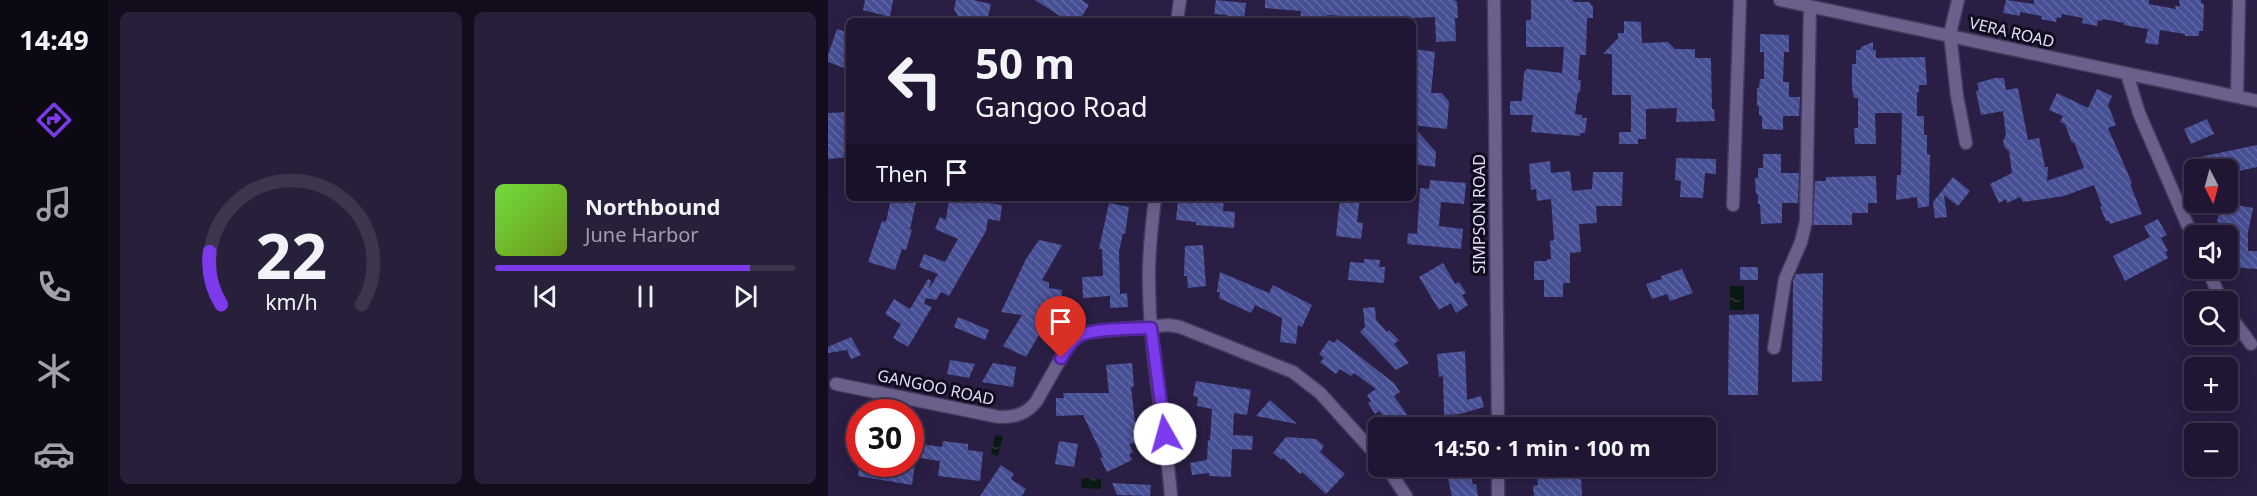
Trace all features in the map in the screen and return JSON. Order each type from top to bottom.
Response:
[{"type":"street","points":[[1177,18],[1180,0]]},
{"type":"street","name":"SIMPSON ROAD","points":[[1494,0],[1498,417]]},
{"type":"street","points":[[1733,205],[1740,0]]},
{"type":"street","name":"VERA ROAD","points":[[1780,0],[1950,34],[2257,101]]},
{"type":"street","points":[[1958,0],[1950,34],[1957,96],[1966,143]]},
{"type":"street","points":[[2237,96],[2240,0]]},
{"type":"street","points":[[1774,348],[1785,279],[1801,242],[1806,221],[1810,6]]},
{"type":"street","points":[[2127,74],[2139,112],[2188,225]]},
{"type":"street","points":[[1155,201],[1150,245],[1151,328],[1171,496]]},
{"type":"street","points":[[1151,328],[1169,325],[1180,327],[1293,372],[1320,393],[1368,446]]},
{"type":"street","points":[[2238,326],[2251,344]]},
{"type":"street","name":"GANGOO ROAD","points":[[836,384],[999,417],[1011,417],[1029,410],[1036,402],[1069,344],[1079,336],[1089,332],[1151,328]]},
{"type":"street","points":[[1393,477],[1406,496]]},
{"type":"street","points":[[1498,477],[1498,496]]},
{"type":"water","points":[[1730,286],[1744,286],[1744,310],[1730,310]]},
{"type":"water","points":[[995,435],[1003,436],[998,456],[991,454]]},
{"type":"water","points":[[1082,478],[1101,479],[1101,489],[1081,488]]},
{"type":"building","points":[[865,0],[893,0],[890,17],[863,10]]},
{"type":"building","points":[[956,0],[973,0],[991,4],[988,18],[958,16],[954,9]]},
{"type":"building","points":[[1035,0],[1082,0],[1089,5],[1081,18],[1063,18]]},
{"type":"building","points":[[1216,0],[1246,3],[1244,18],[1226,18],[1227,15],[1214,14]]},
{"type":"building","points":[[1265,0],[1454,0],[1457,2],[1458,18],[1455,18],[1456,41],[1436,42],[1435,17],[1360,18],[1327,15],[1326,18],[1300,18],[1301,11],[1265,8]]},
{"type":"building","points":[[1531,0],[1573,0],[1573,2],[1589,2],[1593,7],[1593,18],[1587,18],[1586,55],[1580,55],[1578,80],[1581,80],[1580,92],[1578,92],[1575,114],[1587,118],[1585,133],[1580,133],[1580,136],[1531,132],[1533,115],[1510,115],[1510,101],[1522,101],[1524,72],[1527,69],[1562,73],[1564,47],[1526,47],[1526,20],[1531,20]]},
{"type":"building","points":[[2006,0],[2034,4],[2034,0],[2149,0],[2149,4],[2176,9],[2175,6],[2180,6],[2179,0],[2201,0],[2204,4],[2203,31],[2199,31],[2199,36],[2185,36],[2185,34],[2160,30],[2158,45],[2145,43],[2148,29],[2103,19],[2098,20],[2097,26],[2082,23],[2083,18],[2062,14],[2061,18],[2057,17],[2056,22],[2041,19],[2042,16],[2020,12],[2020,16],[2003,13]]},
{"type":"building","points":[[1624,21],[1641,22],[1642,43],[1668,42],[1675,49],[1695,49],[1695,58],[1711,58],[1712,109],[1714,109],[1715,121],[1676,122],[1677,108],[1646,109],[1646,139],[1638,139],[1638,144],[1619,144],[1619,132],[1631,132],[1631,95],[1612,95],[1612,54],[1603,54],[1618,38],[1618,33],[1624,33]]},
{"type":"building","points":[[837,29],[846,32],[846,69],[828,62],[828,55]]},
{"type":"building","points":[[1760,34],[1789,35],[1789,52],[1784,52],[1783,82],[1789,82],[1789,97],[1800,97],[1799,116],[1783,116],[1783,130],[1762,129],[1762,116],[1759,115],[1759,106],[1757,106],[1757,88],[1759,88],[1760,79],[1764,79],[1764,52],[1760,52]]},
{"type":"building","points":[[1873,42],[1876,58],[1925,57],[1927,85],[1919,85],[1917,116],[1924,116],[1924,135],[1927,135],[1927,154],[1930,155],[1929,206],[1918,208],[1917,197],[1896,200],[1897,175],[1901,175],[1902,113],[1875,113],[1876,144],[1855,144],[1854,128],[1858,128],[1858,98],[1854,98],[1852,89],[1852,64],[1856,64],[1856,50]]},
{"type":"building","points":[[1416,49],[1435,52],[1431,93],[1442,93],[1449,102],[1447,129],[1416,125]]},
{"type":"building","points":[[2004,78],[2006,90],[2018,88],[2028,140],[2039,138],[2045,167],[2048,167],[2047,181],[2084,168],[2065,124],[2060,122],[2063,116],[2049,110],[2057,93],[2088,108],[2097,89],[2112,96],[2108,105],[2116,125],[2108,128],[2132,183],[2130,184],[2142,214],[2110,224],[2106,221],[2100,207],[2102,206],[2094,185],[2064,196],[2023,202],[2020,197],[2007,203],[2006,199],[1999,203],[1990,184],[2012,173],[2009,151],[2005,148],[2003,141],[2006,135],[2003,111],[1981,115],[1976,91],[1979,90],[1977,83]]},
{"type":"building","points":[[846,112],[846,157],[828,159],[828,113]]},
{"type":"building","points":[[2207,119],[2214,134],[2191,144],[2184,129]]},
{"type":"building","points":[[1416,129],[1436,152],[1435,167],[1416,164]]},
{"type":"building","points":[[2257,145],[2257,167],[2238,171],[2238,159],[2201,159],[2200,157]]},
{"type":"building","points":[[1763,154],[1781,154],[1781,173],[1799,173],[1798,203],[1782,203],[1782,223],[1761,224],[1755,178],[1758,178],[1758,168],[1763,168]]},
{"type":"building","points":[[1676,158],[1716,159],[1716,174],[1705,173],[1703,198],[1680,197],[1681,181],[1675,180]]},
{"type":"building","points":[[1550,161],[1551,173],[1570,171],[1572,191],[1592,189],[1593,172],[1623,172],[1622,206],[1596,206],[1597,223],[1579,224],[1581,252],[1570,253],[1570,283],[1563,283],[1563,297],[1544,297],[1544,280],[1534,280],[1534,261],[1551,259],[1550,241],[1554,240],[1551,199],[1537,201],[1536,189],[1531,190],[1529,164]]},
{"type":"building","points":[[1876,176],[1877,203],[1868,203],[1868,213],[1852,213],[1852,225],[1813,225],[1815,181],[1826,181],[1826,177]]},
{"type":"building","points":[[1953,177],[1970,191],[1958,206],[1944,195],[1947,217],[1935,218],[1933,202]]},
{"type":"building","points":[[1430,180],[1466,183],[1464,204],[1441,202],[1439,226],[1463,229],[1461,249],[1407,244],[1408,233],[1417,234],[1420,188],[1429,189]]},
{"type":"building","points":[[890,201],[916,201],[906,250],[902,249],[895,270],[868,262],[882,221],[886,222]]},
{"type":"building","points":[[949,201],[989,201],[989,203],[1002,205],[1000,221],[988,219],[986,231],[949,296],[941,292],[936,300],[926,298],[924,304],[932,307],[908,347],[893,338],[901,324],[885,314],[894,299],[910,309],[928,279],[931,281],[929,289],[938,274],[919,267],[924,254],[945,262],[958,239],[935,229],[940,217],[946,220]]},
{"type":"building","points":[[1178,201],[1224,201],[1223,211],[1235,212],[1234,228],[1196,225],[1196,222],[1176,220]]},
{"type":"building","points":[[1340,201],[1360,201],[1357,222],[1363,223],[1361,239],[1336,236]]},
{"type":"building","points":[[1109,203],[1129,207],[1125,234],[1123,233],[1119,252],[1120,294],[1127,293],[1128,307],[1110,308],[1110,296],[1083,298],[1082,277],[1103,276],[1102,249],[1099,249]]},
{"type":"building","points":[[2238,205],[2253,208],[2248,232],[2248,251],[2257,251],[2257,269],[2238,268],[2238,225],[2217,222],[2219,213],[2238,213]]},
{"type":"building","points":[[2158,219],[2167,235],[2161,238],[2168,251],[2165,252],[2168,258],[2125,281],[2113,256],[2150,237],[2144,226]]},
{"type":"building","points":[[1039,240],[1062,245],[1042,280],[1049,283],[1049,288],[1062,290],[1060,308],[1066,309],[1065,321],[1056,333],[1043,328],[1026,357],[1003,346],[1022,315],[1001,312],[1026,259]]},
{"type":"building","points":[[1203,245],[1206,286],[1188,288],[1187,276],[1184,276],[1185,246]]},
{"type":"building","points":[[1364,259],[1380,260],[1379,267],[1385,267],[1384,283],[1348,280],[1350,262],[1364,263]]},
{"type":"building","points":[[1443,263],[1455,284],[1459,282],[1466,293],[1462,295],[1468,305],[1456,313],[1451,303],[1439,310],[1419,277]]},
{"type":"building","points":[[1740,267],[1758,267],[1758,280],[1740,280]]},
{"type":"building","points":[[1682,269],[1693,293],[1670,301],[1667,294],[1652,299],[1646,284]]},
{"type":"building","points":[[1220,272],[1269,293],[1273,285],[1312,305],[1302,327],[1298,325],[1296,344],[1280,342],[1282,318],[1255,305],[1251,313],[1219,298],[1220,292],[1217,292]]},
{"type":"building","points":[[1823,273],[1822,381],[1792,382],[1793,281],[1796,274]]},
{"type":"building","points":[[1375,307],[1376,320],[1387,332],[1389,330],[1399,340],[1394,344],[1409,363],[1396,370],[1360,332],[1365,327],[1363,308]]},
{"type":"building","points":[[1759,314],[1758,395],[1728,395],[1729,315]]},
{"type":"building","points":[[958,317],[989,330],[985,340],[954,327]]},
{"type":"building","points":[[851,337],[861,355],[851,359],[847,350],[828,353],[828,347]]},
{"type":"building","points":[[1337,339],[1394,383],[1400,392],[1394,396],[1409,417],[1384,417],[1379,411],[1375,414],[1368,403],[1371,401],[1367,395],[1376,389],[1354,373],[1351,376],[1340,369],[1336,374],[1320,362],[1324,358],[1319,354],[1329,340],[1334,343]]},
{"type":"building","points":[[1465,351],[1467,400],[1481,396],[1484,407],[1460,414],[1444,415],[1443,376],[1439,377],[1437,354]]},
{"type":"building","points":[[950,360],[975,364],[969,378],[947,374]]},
{"type":"building","points":[[993,363],[1016,367],[1013,387],[982,382]]},
{"type":"building","points":[[1132,363],[1134,386],[1131,387],[1135,422],[1139,421],[1142,442],[1129,444],[1133,452],[1129,454],[1132,460],[1107,472],[1100,458],[1103,457],[1083,415],[1056,416],[1056,398],[1064,398],[1063,393],[1109,393],[1106,365]]},
{"type":"building","points":[[1196,381],[1251,390],[1247,415],[1234,413],[1233,435],[1253,436],[1252,450],[1232,449],[1231,477],[1209,476],[1209,473],[1192,475],[1190,463],[1207,460],[1212,409],[1197,406],[1198,397],[1193,396]]},
{"type":"building","points":[[1270,400],[1297,424],[1256,416]]},
{"type":"building","points":[[1286,437],[1316,439],[1324,446],[1320,452],[1345,474],[1326,494],[1302,472],[1300,474],[1283,458],[1282,460],[1273,453]]},
{"type":"building","points":[[943,441],[968,444],[968,450],[983,452],[980,481],[938,476],[940,461],[924,459],[924,444],[942,447]]},
{"type":"building","points":[[1059,441],[1078,444],[1074,467],[1055,464]]},
{"type":"building","points":[[1001,465],[1014,474],[1011,479],[1026,489],[1022,496],[980,496]]},
{"type":"building","points":[[864,477],[913,477],[912,485]]},
{"type":"building","points":[[1448,477],[1471,477],[1473,485],[1476,484],[1478,496],[1452,496]]},
{"type":"building","points":[[1581,477],[1582,496],[1534,496],[1533,486],[1538,485],[1537,478]]},
{"type":"building","points":[[1112,483],[1151,485],[1150,496],[1117,495]]},
{"type":"route","points":[[1061,358],[1069,344],[1089,332],[1151,328],[1165,434]]}]
